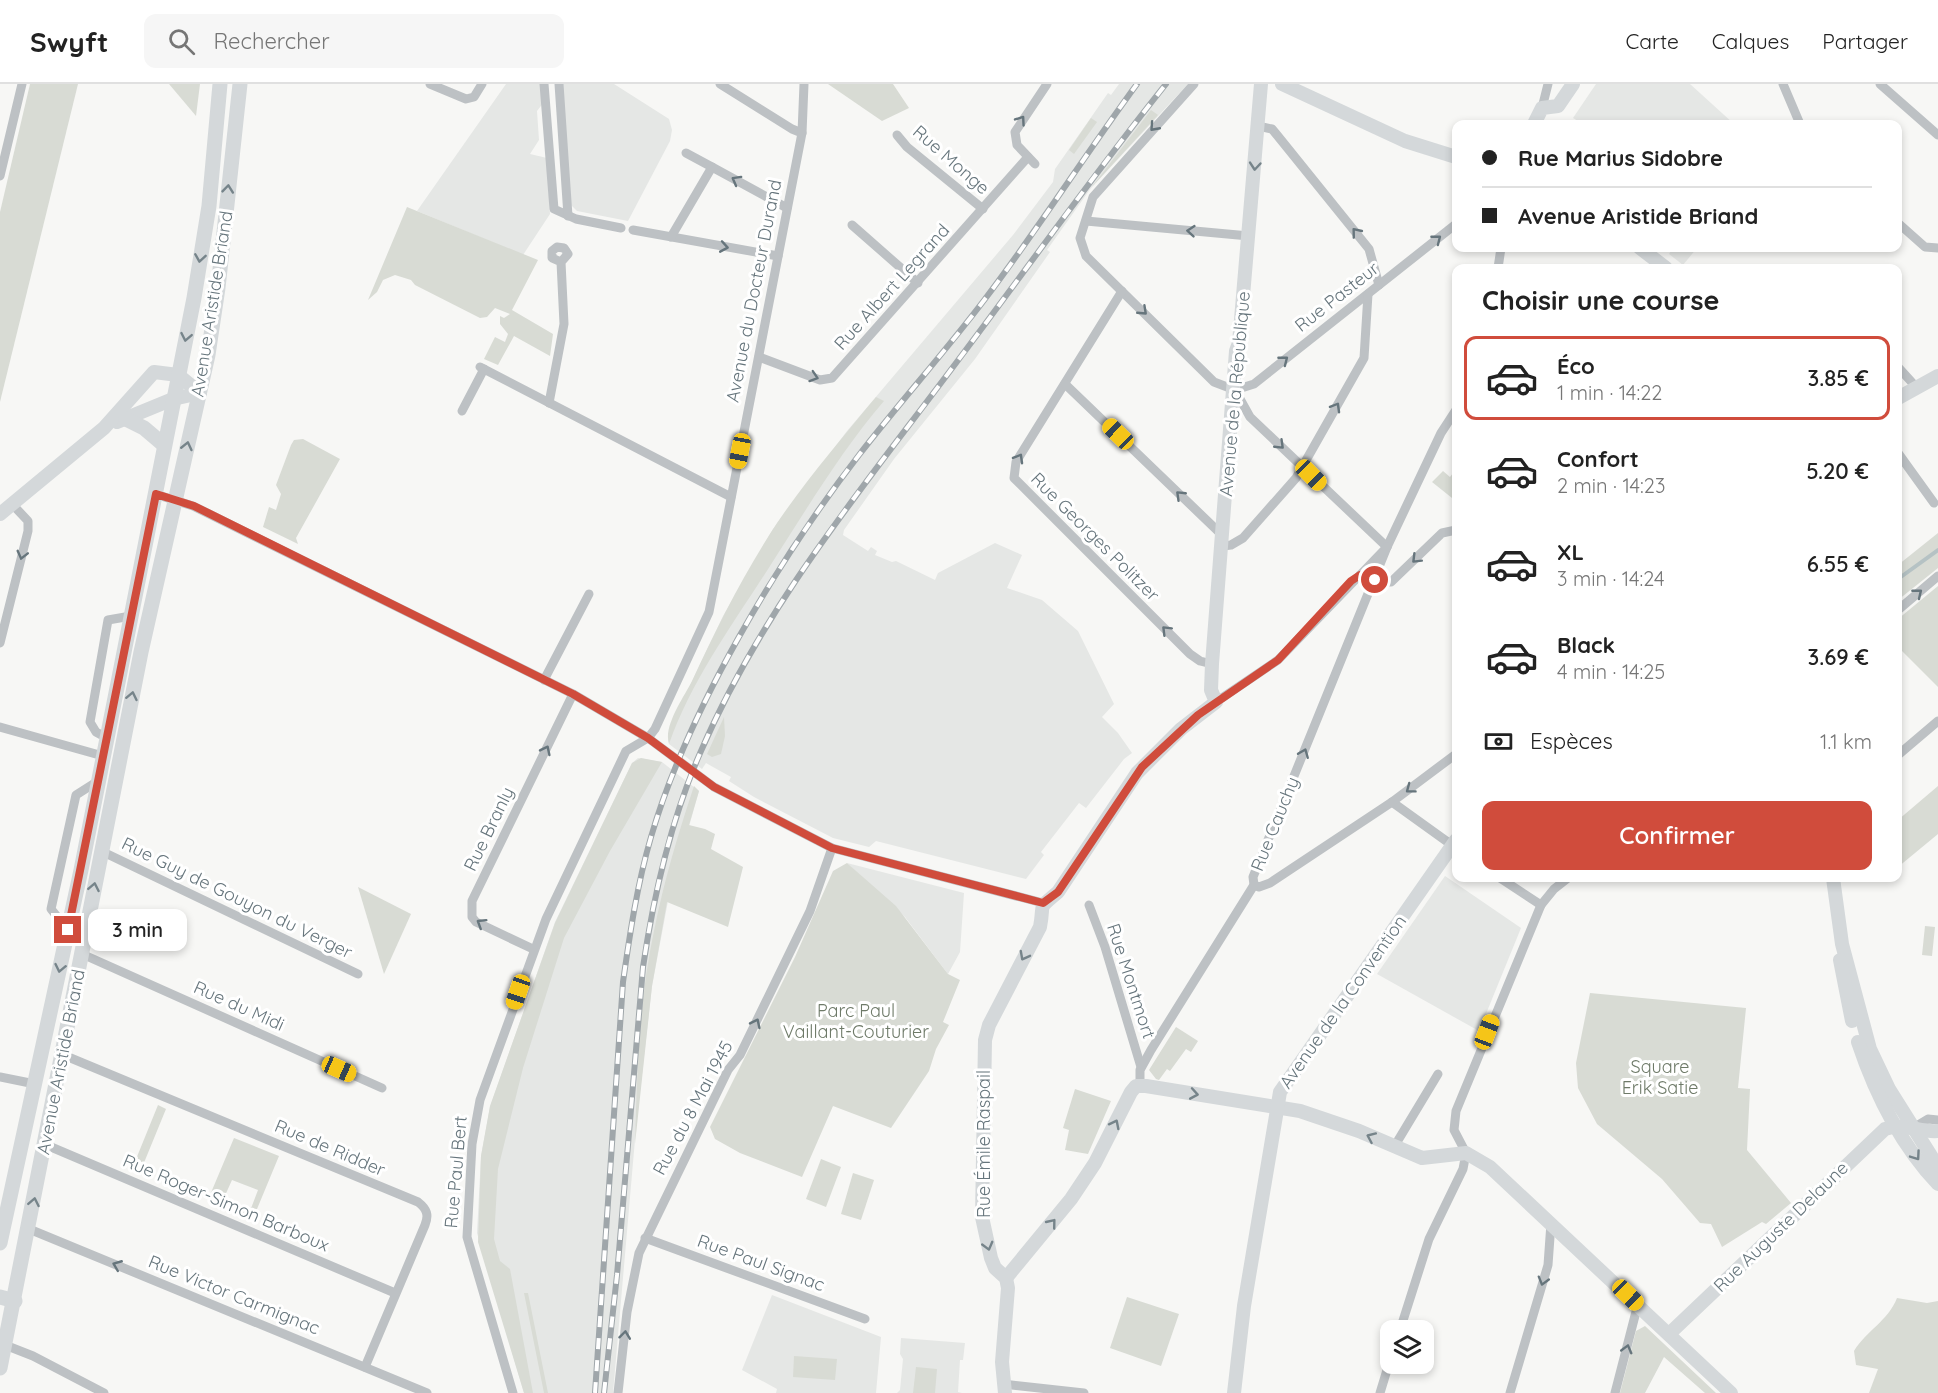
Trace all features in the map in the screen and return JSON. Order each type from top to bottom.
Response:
[{"type":"main road","name":"Avenue Aristide Briand","points":[[0,1243],[3,1219],[68,930],[156,494],[209,206],[220,84]]},
{"type":"main road","name":"Avenue Aristide Briand","points":[[0,1368],[5,1345],[7,1299],[29,1229],[102,851],[175,498],[200,393],[218,288],[240,84]]},
{"type":"main road","points":[[126,418],[164,445]]},
{"type":"street","points":[[0,176],[22,84]]},
{"type":"street","points":[[430,84],[466,99],[474,97],[482,84]]},
{"type":"street","points":[[544,84],[553,207],[557,212],[568,216],[621,228]]},
{"type":"street","points":[[559,84],[568,216]]},
{"type":"street","points":[[720,84],[802,133]]},
{"type":"street","name":"Avenue du Docteur Durand","points":[[648,738],[660,719],[709,612],[802,133],[804,84]]},
{"type":"street","name":"Rue Albert Legrand","points":[[759,357],[820,380],[832,378],[983,209],[1031,161],[1016,142],[1015,132],[1047,84]]},
{"type":"street","points":[[1194,84],[1095,193],[1080,238],[1086,256],[1214,382],[1235,390],[1250,417],[1386,548]]},
{"type":"street","name":"Avenue de la République","points":[[1216,702],[1211,690],[1212,664],[1235,390],[1236,351],[1239,343],[1261,84]]},
{"type":"street","points":[[1282,84],[1406,141],[1452,156]]},
{"type":"street","points":[[1542,108],[1558,106],[1573,84]]},
{"type":"street","points":[[1783,84],[1798,120]]},
{"type":"street","points":[[1880,84],[1938,135]]},
{"type":"street","points":[[1536,120],[1542,108],[1545,85]]},
{"type":"street","points":[[1258,126],[1272,129],[1369,249],[1379,285]]},
{"type":"street","name":"Rue Monge","points":[[897,135],[907,147],[983,209]]},
{"type":"street","points":[[686,153],[787,208]]},
{"type":"street","points":[[670,237],[712,167]]},
{"type":"street","points":[[1086,221],[1249,236]]},
{"type":"street","points":[[852,225],[918,283]]},
{"type":"street","name":"Rue Pasteur","points":[[1235,390],[1254,384],[1452,227]]},
{"type":"street","points":[[1902,227],[1925,247],[1938,248]]},
{"type":"street","points":[[633,230],[778,256]]},
{"type":"street","points":[[1645,252],[1661,264]]},
{"type":"street","points":[[549,402],[564,324],[561,262]]},
{"type":"street","name":"Rue Georges Politzer","points":[[1122,291],[1016,462],[1014,478],[1190,654],[1212,664]]},
{"type":"street","points":[[1065,384],[1222,541],[1231,545],[1243,538],[1296,478],[1364,358],[1368,294]]},
{"type":"street","points":[[462,411],[482,368],[731,497]]},
{"type":"street","points":[[0,514],[104,428],[154,372],[178,375],[200,393]]},
{"type":"street","points":[[1902,372],[1917,388]]},
{"type":"street","points":[[1902,396],[1938,376]]},
{"type":"street","points":[[104,428],[173,399],[200,393]]},
{"type":"street","points":[[156,494],[175,498],[573,694],[648,738],[702,780],[832,848],[1043,903],[1058,892],[1137,773],[1181,729],[1278,660],[1386,548],[1441,433],[1452,416]]},
{"type":"street","points":[[1902,459],[1934,503]]},
{"type":"street","points":[[0,643],[28,531],[28,521],[12,504]]},
{"type":"street","points":[[1360,575],[1387,583],[1394,580],[1442,533],[1452,529]]},
{"type":"street","name":"Rue Cauchy","points":[[1006,1278],[1071,1199],[1095,1163],[1138,1086],[1141,1067],[1254,885],[1253,877],[1386,548]]},
{"type":"street","points":[[1902,607],[1938,576]]},
{"type":"street","points":[[544,680],[589,594]]},
{"type":"street","points":[[107,738],[96,732],[90,722],[108,620],[131,616]]},
{"type":"street","name":"Rue Branly","points":[[533,949],[476,922],[472,916],[472,901],[573,694]]},
{"type":"street","points":[[1902,752],[1938,721]]},
{"type":"street","points":[[0,727],[104,756]]},
{"type":"street","name":"Rue Paul Bert","points":[[513,1393],[469,1250],[466,1225],[472,1144],[480,1100],[533,949],[626,751],[648,738]]},
{"type":"street","points":[[1254,885],[1266,886],[1392,802],[1452,757]]},
{"type":"street","points":[[68,930],[51,909],[76,795],[98,781]]},
{"type":"street","points":[[1392,802],[1452,842]]},
{"type":"street","name":"Rue du 8 Mai 1945","points":[[618,1393],[631,1289],[639,1253],[728,1070],[740,1055],[791,952],[817,896],[832,848]]},
{"type":"street","name":"Avenue de la Convention","points":[[1233,1393],[1244,1305],[1280,1092],[1287,1078],[1452,848]]},
{"type":"street","name":"Rue Guy de Gouyon du Verger","points":[[102,851],[358,974]]},
{"type":"street","points":[[1506,882],[1541,905]]},
{"type":"street","points":[[1561,882],[1541,905],[1456,1110],[1454,1130],[1466,1153],[1490,1167],[1731,1393]]},
{"type":"street","points":[[1834,882],[1842,944],[1870,1049],[1912,1129],[1938,1167]]},
{"type":"street","name":"Rue Émile Raspail","points":[[1006,1278],[995,1268],[991,1258],[982,1217],[985,1040],[988,1025],[1040,927],[1043,903]]},
{"type":"street","name":"Rue Montmort","points":[[1089,905],[1141,1067]]},
{"type":"street","points":[[1842,944],[1840,967],[1865,1065],[1896,1127],[1938,1184]]},
{"type":"street","name":"Rue du Midi","points":[[82,954],[382,1088]]},
{"type":"street","name":"Rue de Ridder","points":[[61,1054],[418,1202],[427,1211],[427,1221],[365,1367]]},
{"type":"street","points":[[1394,1147],[1438,1074]]},
{"type":"street","points":[[0,1077],[35,1084]]},
{"type":"street","points":[[1138,1086],[1276,1107],[1320,1117],[1430,1159],[1466,1153]]},
{"type":"street","points":[[1912,1129],[1928,1119],[1938,1120]]},
{"type":"street","points":[[1896,1127],[1938,1131]]},
{"type":"street","name":"Rue Auguste Delaune","points":[[1669,1334],[1873,1139],[1885,1129],[1896,1127]]},
{"type":"street","name":"Rue Roger-Simon Barboux","points":[[44,1144],[395,1293]]},
{"type":"street","points":[[1403,1320],[1429,1239],[1462,1169],[1466,1153]]},
{"type":"street","points":[[1510,1393],[1548,1265],[1551,1223]]},
{"type":"street","name":"Rue Victor Carmignac","points":[[29,1229],[427,1393]]},
{"type":"street","name":"Rue Paul Signac","points":[[645,1238],[865,1319]]},
{"type":"street","points":[[1006,1278],[1008,1296],[1002,1362],[1004,1388],[1084,1393]]},
{"type":"street","points":[[1615,1393],[1638,1304]]},
{"type":"street","points":[[5,1345],[87,1389],[104,1393]]},
{"type":"street","points":[[1380,1393],[1386,1374]]},
{"type":"shaded area","points":[[506,84],[541,84],[544,102],[537,111],[539,140],[530,154],[547,158],[550,214],[523,255],[417,211]]},
{"type":"shaded area","points":[[562,84],[614,84],[669,119],[672,130],[670,141],[628,221],[577,211],[571,205]]},
{"type":"shaded area","points":[[1119,84],[1188,84],[1091,188],[1047,250],[1050,252],[975,359],[894,459],[844,530],[843,535],[868,551],[871,547],[877,551],[875,555],[892,562],[896,561],[935,580],[938,573],[995,543],[1022,555],[1007,588],[1042,600],[1078,631],[1114,704],[1102,717],[1118,733],[1132,753],[1124,759],[1086,808],[1079,803],[1041,852],[1044,855],[1026,879],[876,841],[869,847],[833,838],[754,797],[729,781],[731,777],[706,763],[702,769],[669,744],[670,728],[723,616],[773,529],[847,431],[1013,235],[1053,182],[1055,169],[1108,93],[1111,95]]},
{"type":"shaded area","points":[[1596,84],[1690,84],[1730,120],[1576,120],[1573,118]]},
{"type":"shaded area","points":[[1670,252],[1694,252],[1684,264],[1669,254]]},
{"type":"shaded area","points":[[638,758],[662,762],[699,791],[668,901],[652,986],[636,1128],[613,1393],[524,1393],[477,1233],[481,1156],[490,1107],[555,922],[632,763]]},
{"type":"shaded area","points":[[847,863],[964,893],[960,952],[948,974],[905,917]]},
{"type":"shaded area","points":[[1445,876],[1521,928],[1479,1031],[1377,974]]},
{"type":"shaded area","points":[[772,1295],[881,1337],[876,1393],[776,1393],[777,1389],[742,1370]]},
{"type":"shaded area","points":[[901,1338],[965,1343],[963,1360],[960,1360],[958,1392],[962,1393],[897,1393],[900,1390],[903,1359],[900,1354]]},
{"type":"green space","points":[[30,84],[78,84],[0,402],[0,212]]},
{"type":"green space","points":[[169,84],[200,84],[196,116]]},
{"type":"green space","points":[[828,84],[893,84],[909,108],[882,121]]},
{"type":"green space","points":[[1151,110],[1158,115],[1091,188]]},
{"type":"green space","points":[[1091,118],[1097,122],[1074,154],[1069,150]]},
{"type":"green space","points":[[407,207],[538,260],[512,310],[553,334],[550,356],[514,336],[498,365],[484,359],[495,337],[505,342],[508,334],[500,324],[500,316],[504,318],[510,314],[495,308],[487,317],[480,318],[415,285],[411,280],[395,275],[383,280],[377,292],[368,300]]},
{"type":"green space","points":[[876,397],[884,401],[839,460],[701,674],[669,744],[669,729],[675,712],[753,561],[800,491]]},
{"type":"green space","points":[[303,439],[340,459],[296,538],[298,544],[263,527],[269,507],[276,510],[281,494],[276,485],[291,445],[294,440]]},
{"type":"green space","points":[[1443,471],[1450,477],[1452,474],[1452,498],[1432,482]]},
{"type":"green space","points":[[1938,533],[1938,568],[1902,597],[1902,562]]},
{"type":"green space","points":[[1938,586],[1938,687],[1902,651],[1902,616]]},
{"type":"green space","points":[[724,717],[725,736],[721,754],[712,757],[707,754]]},
{"type":"green space","points":[[641,758],[662,762],[610,851],[564,938],[523,1068],[498,1169],[494,1239],[500,1261],[510,1269],[533,1393],[524,1393],[478,1242],[481,1156],[490,1106],[555,923],[632,763]]},
{"type":"green space","points":[[694,786],[699,791],[689,825],[715,834],[711,849],[743,867],[728,927],[667,902],[652,986],[635,1144],[640,1037],[649,957],[667,876]]},
{"type":"green space","points":[[1938,786],[1938,834],[1902,864],[1902,817]]},
{"type":"green space","name":"Parc Paul Vaillant-Couturier","points":[[847,863],[896,906],[948,974],[960,980],[943,1022],[949,1025],[936,1049],[929,1071],[891,1128],[833,1106],[802,1177],[740,1153],[715,1139],[710,1127],[795,957],[833,871]]},
{"type":"green space","points":[[358,887],[411,914],[384,974]]},
{"type":"green space","points":[[1925,926],[1935,927],[1932,956],[1922,955]]},
{"type":"green space","name":"Square Erik Satie","points":[[1590,993],[1746,1008],[1738,1088],[1750,1089],[1747,1150],[1791,1203],[1766,1224],[1762,1222],[1722,1247],[1711,1224],[1700,1223],[1662,1179],[1597,1124],[1578,1088],[1576,1063]]},
{"type":"green space","points":[[1176,1027],[1198,1041],[1191,1052],[1186,1049],[1170,1071],[1167,1069],[1159,1080],[1156,1079],[1149,1070]]},
{"type":"green space","points":[[1075,1089],[1111,1101],[1088,1154],[1065,1150],[1069,1130],[1063,1128]]},
{"type":"green space","points":[[158,1105],[166,1109],[141,1170],[150,1174],[148,1178],[132,1169]]},
{"type":"green space","points":[[234,1138],[279,1156],[252,1221],[237,1215],[240,1207],[250,1211],[258,1190],[232,1180],[223,1200],[210,1195]]},
{"type":"green space","points":[[821,1159],[841,1167],[826,1207],[806,1199]]},
{"type":"green space","points":[[853,1173],[874,1180],[861,1220],[841,1214]]},
{"type":"green space","points":[[524,1293],[528,1293],[548,1393],[544,1393]]},
{"type":"green space","points":[[1127,1297],[1179,1314],[1161,1366],[1110,1348]]},
{"type":"green space","points":[[1897,1298],[1927,1303],[1938,1301],[1938,1393],[1869,1393],[1878,1369],[1856,1365],[1854,1351],[1883,1320]]},
{"type":"green space","points":[[1645,1326],[1716,1393],[1705,1393],[1664,1357],[1645,1393],[1620,1393],[1636,1331]]},
{"type":"green space","points":[[794,1356],[837,1359],[835,1380],[793,1377]]},
{"type":"green space","points":[[916,1367],[937,1369],[935,1393],[913,1393]]},
{"type":"waterway","points":[[1902,576],[1938,550]]},
{"type":"railway","points":[[595,1393],[623,982],[634,909],[646,855],[667,788],[688,738],[738,638],[828,496],[985,299],[1137,84]]},
{"type":"railway","points":[[604,1393],[617,1275],[643,967],[652,912],[672,830],[701,751],[726,697],[755,646],[818,548],[1087,186],[1166,84]]},
{"type":"route","points":[[68,930],[156,494],[175,498],[194,506],[573,694],[648,738],[702,780],[832,848],[1011,892],[1043,903],[1058,892],[1137,773],[1181,729],[1278,660],[1351,581],[1360,575],[1375,580]]}]
